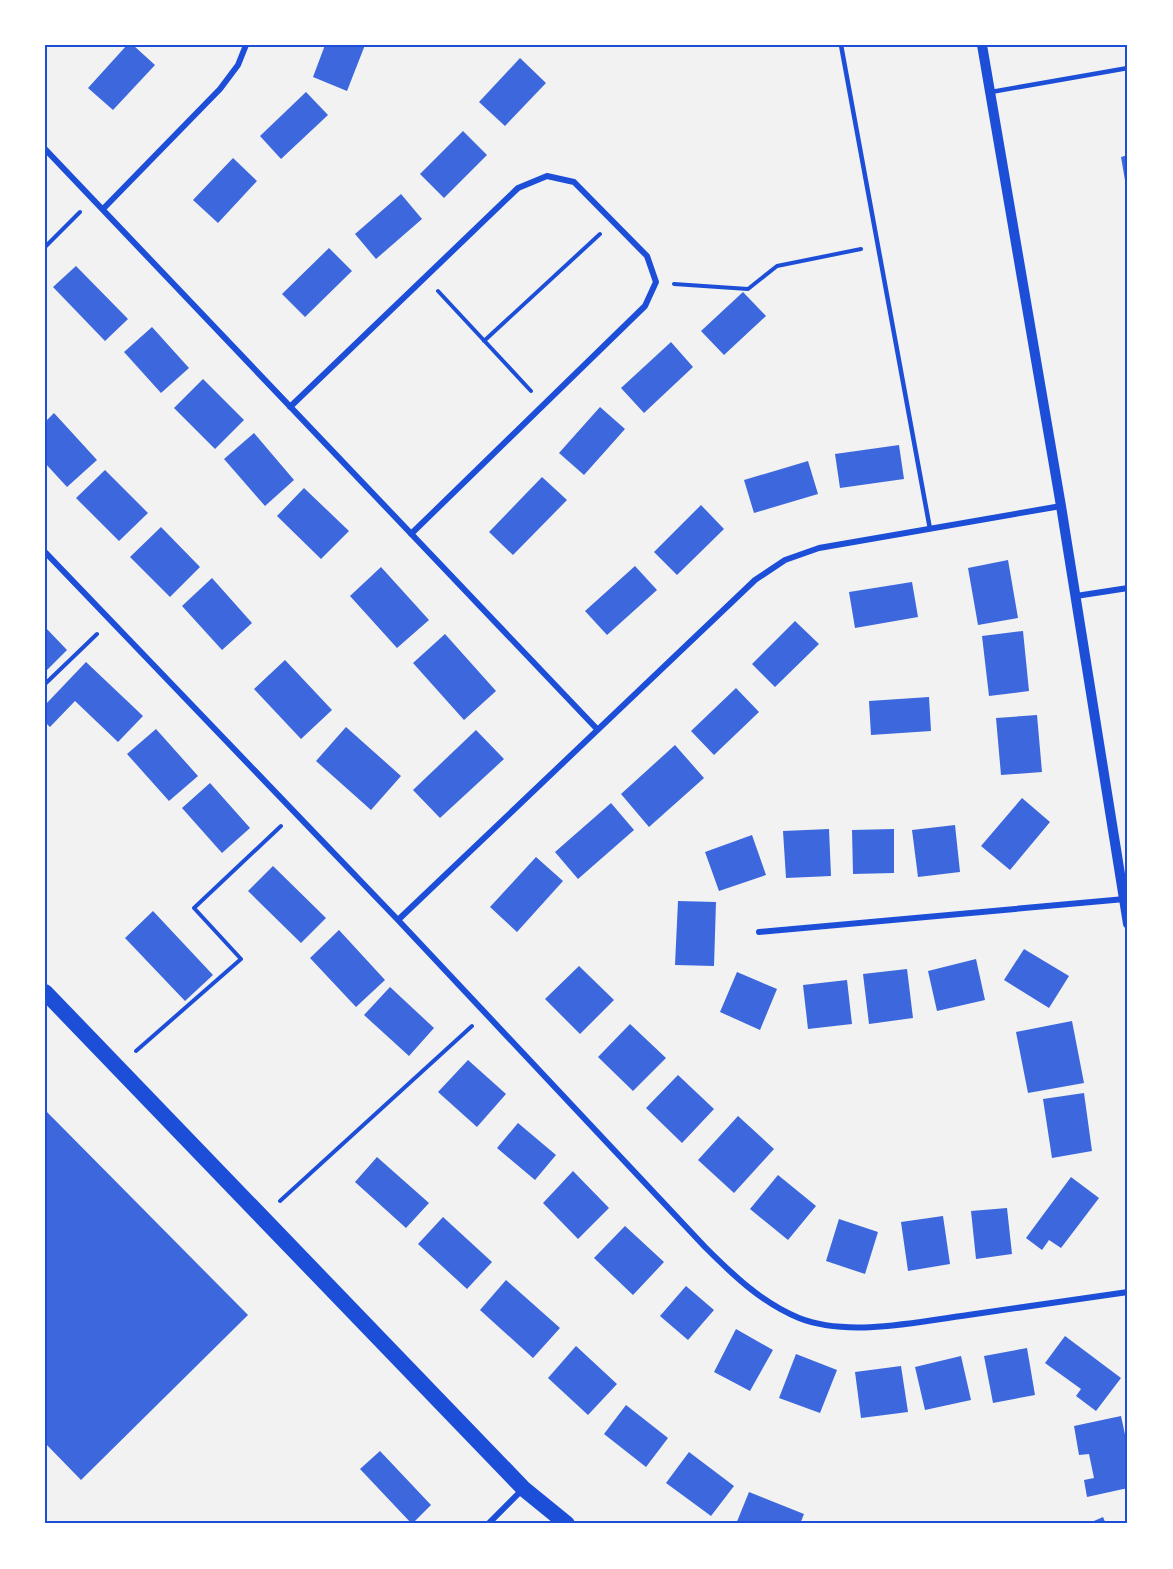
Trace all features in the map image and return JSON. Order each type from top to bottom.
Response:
[{"type":"highway","points":[[45,992],[524,1489],[567,1524]]},
{"type":"street","points":[[103,209],[220,89],[238,65],[246,45]]},
{"type":"street","points":[[982,45],[1076,596],[1128,924]]},
{"type":"street","points":[[45,149],[597,729]]},
{"type":"street","points":[[290,407],[518,188],[547,176],[574,182],[647,256],[656,282],[645,306],[411,534]]},
{"type":"street","points":[[398,920],[755,580],[785,560],[819,548],[1061,506]]},
{"type":"street","points":[[45,552],[398,920],[733,1275],[763,1299],[800,1318],[842,1328],[893,1325],[1128,1292]]},
{"type":"street","points":[[1076,596],[1128,588]]},
{"type":"street","points":[[759,932],[1125,899]]},
{"type":"street","points":[[488,1524],[524,1489]]},
{"type":"lane","points":[[842,45],[930,529]]},
{"type":"lane","points":[[991,92],[1128,68]]},
{"type":"path","points":[[45,247],[93,199]]},
{"type":"path","points":[[484,341],[614,222]]},
{"type":"path","points":[[656,282],[748,289],[777,266],[879,246]]},
{"type":"path","points":[[425,278],[544,405]]},
{"type":"path","points":[[45,684],[111,621]]},
{"type":"path","points":[[117,1067],[241,959],[194,908],[295,813]]},
{"type":"path","points":[[262,1218],[486,1014]]},
{"type":"building","points":[[127,45],[133,45],[155,65],[113,110],[88,88]]},
{"type":"building","points":[[325,45],[365,45],[347,91],[313,77]]},
{"type":"building","points":[[520,58],[546,83],[505,126],[479,102]]},
{"type":"building","points":[[306,92],[328,115],[281,159],[260,136]]},
{"type":"building","points":[[463,131],[487,155],[444,198],[420,174]]},
{"type":"building","points":[[1128,155],[1128,192],[1127,192],[1121,157]]},
{"type":"building","points":[[233,158],[257,181],[218,223],[193,200]]},
{"type":"building","points":[[401,194],[422,219],[376,259],[355,234]]},
{"type":"building","points":[[329,248],[352,271],[305,317],[282,294]]},
{"type":"building","points":[[76,266],[128,319],[105,341],[53,287]]},
{"type":"building","points":[[743,292],[766,316],[724,355],[701,331]]},
{"type":"building","points":[[152,327],[189,368],[161,393],[124,352]]},
{"type":"building","points":[[671,342],[693,367],[644,413],[621,388]]},
{"type":"building","points":[[203,379],[244,420],[215,449],[174,408]]},
{"type":"building","points":[[600,407],[625,429],[584,475],[559,453]]},
{"type":"building","points":[[54,413],[97,460],[67,487],[45,463],[45,422]]},
{"type":"building","points":[[254,433],[294,480],[265,506],[224,459]]},
{"type":"building","points":[[899,445],[904,479],[840,488],[835,454]]},
{"type":"building","points":[[808,461],[818,494],[754,513],[744,480]]},
{"type":"building","points":[[105,470],[148,513],[119,541],[76,498]]},
{"type":"building","points":[[542,477],[567,500],[513,555],[489,532]]},
{"type":"building","points":[[304,488],[349,531],[321,559],[277,516]]},
{"type":"building","points":[[701,505],[724,529],[677,575],[654,552]]},
{"type":"building","points":[[161,527],[200,567],[170,597],[130,557]]},
{"type":"building","points":[[1008,560],[1018,618],[978,625],[968,568]]},
{"type":"building","points":[[635,566],[657,590],[607,635],[585,611]]},
{"type":"building","points":[[381,567],[429,620],[397,648],[350,596]]},
{"type":"building","points":[[212,578],[252,623],[222,650],[182,606]]},
{"type":"building","points":[[912,582],[918,617],[855,628],[849,592]]},
{"type":"building","points":[[795,621],[819,644],[775,687],[752,664]]},
{"type":"building","points":[[45,627],[67,650],[45,672]]},
{"type":"building","points":[[1023,631],[1029,691],[989,696],[982,636]]},
{"type":"building","points":[[445,634],[496,691],[464,720],[413,663]]},
{"type":"building","points":[[285,660],[332,710],[301,739],[254,689]]},
{"type":"building","points":[[86,662],[143,716],[118,742],[75,701],[50,727],[45,722],[45,705]]},
{"type":"building","points":[[736,688],[759,712],[714,755],[691,731]]},
{"type":"building","points":[[929,697],[931,731],[871,735],[869,701]]},
{"type":"building","points":[[1037,715],[1042,772],[1001,775],[996,718]]},
{"type":"building","points":[[346,727],[401,776],[371,810],[316,761]]},
{"type":"building","points":[[156,729],[198,776],[169,801],[127,754]]},
{"type":"building","points":[[476,730],[504,759],[440,818],[413,790]]},
{"type":"building","points":[[675,745],[704,778],[649,827],[621,794]]},
{"type":"building","points":[[210,783],[250,828],[222,853],[182,808]]},
{"type":"building","points":[[1022,798],[1050,822],[1010,870],[981,846]]},
{"type":"building","points":[[611,803],[634,830],[578,879],[555,852]]},
{"type":"building","points":[[955,825],[960,872],[918,877],[912,830]]},
{"type":"building","points":[[829,829],[831,876],[786,878],[783,831]]},
{"type":"building","points":[[894,829],[894,873],[853,874],[852,830]]},
{"type":"building","points":[[752,835],[766,875],[719,891],[705,852]]},
{"type":"building","points":[[536,857],[563,881],[517,932],[490,907]]},
{"type":"building","points":[[273,866],[326,918],[301,943],[248,891]]},
{"type":"building","points":[[678,901],[716,902],[714,966],[675,965]]},
{"type":"building","points":[[153,911],[213,975],[185,1001],[125,938]]},
{"type":"building","points":[[339,930],[385,980],[356,1007],[310,958]]},
{"type":"building","points":[[1024,949],[1069,976],[1049,1008],[1004,980]]},
{"type":"building","points":[[976,959],[985,1000],[937,1011],[928,971]]},
{"type":"building","points":[[579,966],[614,1000],[580,1034],[545,999]]},
{"type":"building","points":[[907,969],[913,1018],[869,1024],[863,974]]},
{"type":"building","points":[[737,972],[777,989],[760,1030],[720,1012]]},
{"type":"building","points":[[847,980],[852,1024],[808,1029],[803,985]]},
{"type":"building","points":[[390,987],[434,1028],[409,1056],[364,1015]]},
{"type":"building","points":[[1072,1021],[1084,1083],[1028,1093],[1016,1032]]},
{"type":"building","points":[[630,1024],[666,1058],[633,1091],[598,1057]]},
{"type":"building","points":[[468,1060],[506,1094],[477,1127],[438,1092]]},
{"type":"building","points":[[678,1075],[714,1109],[682,1143],[646,1108]]},
{"type":"building","points":[[1084,1093],[1092,1151],[1052,1158],[1043,1099]]},
{"type":"building","points":[[45,1110],[248,1315],[81,1480],[45,1443]]},
{"type":"building","points":[[738,1116],[774,1149],[734,1193],[698,1160]]},
{"type":"building","points":[[518,1123],[556,1155],[535,1180],[497,1148]]},
{"type":"building","points":[[377,1157],[429,1203],[406,1228],[355,1182]]},
{"type":"building","points":[[573,1171],[609,1208],[578,1239],[543,1203]]},
{"type":"building","points":[[778,1175],[816,1206],[788,1240],[750,1209]]},
{"type":"building","points":[[1071,1177],[1099,1198],[1061,1248],[1049,1240],[1042,1250],[1026,1238]]},
{"type":"building","points":[[1007,1208],[1012,1254],[976,1259],[971,1211]]},
{"type":"building","points":[[943,1216],[950,1264],[908,1271],[901,1222]]},
{"type":"building","points":[[443,1217],[492,1262],[467,1289],[418,1244]]},
{"type":"building","points":[[839,1219],[878,1232],[865,1274],[826,1261]]},
{"type":"building","points":[[625,1226],[664,1262],[633,1295],[594,1258]]},
{"type":"building","points":[[506,1280],[560,1328],[533,1358],[480,1310]]},
{"type":"building","points":[[686,1286],[714,1310],[688,1340],[660,1316]]},
{"type":"building","points":[[736,1329],[773,1350],[750,1391],[714,1372]]},
{"type":"building","points":[[1065,1336],[1121,1378],[1096,1411],[1076,1396],[1081,1389],[1045,1363]]},
{"type":"building","points":[[576,1346],[617,1384],[588,1415],[548,1378]]},
{"type":"building","points":[[1027,1348],[1035,1395],[993,1403],[984,1356]]},
{"type":"building","points":[[796,1354],[837,1370],[820,1413],[779,1398]]},
{"type":"building","points":[[961,1356],[971,1400],[925,1410],[915,1367]]},
{"type":"building","points":[[901,1366],[908,1412],[861,1418],[855,1372]]},
{"type":"building","points":[[626,1405],[668,1438],[646,1467],[604,1434]]},
{"type":"building","points":[[1121,1416],[1126,1439],[1128,1439],[1128,1488],[1087,1497],[1084,1480],[1094,1478],[1089,1454],[1079,1455],[1074,1426]]},
{"type":"building","points":[[380,1451],[431,1505],[412,1524],[360,1469]]},
{"type":"building","points":[[689,1452],[734,1486],[711,1516],[666,1483]]},
{"type":"building","points":[[749,1492],[804,1514],[800,1524],[736,1524]]},
{"type":"building","points":[[1103,1517],[1106,1524],[1087,1524]]}]
